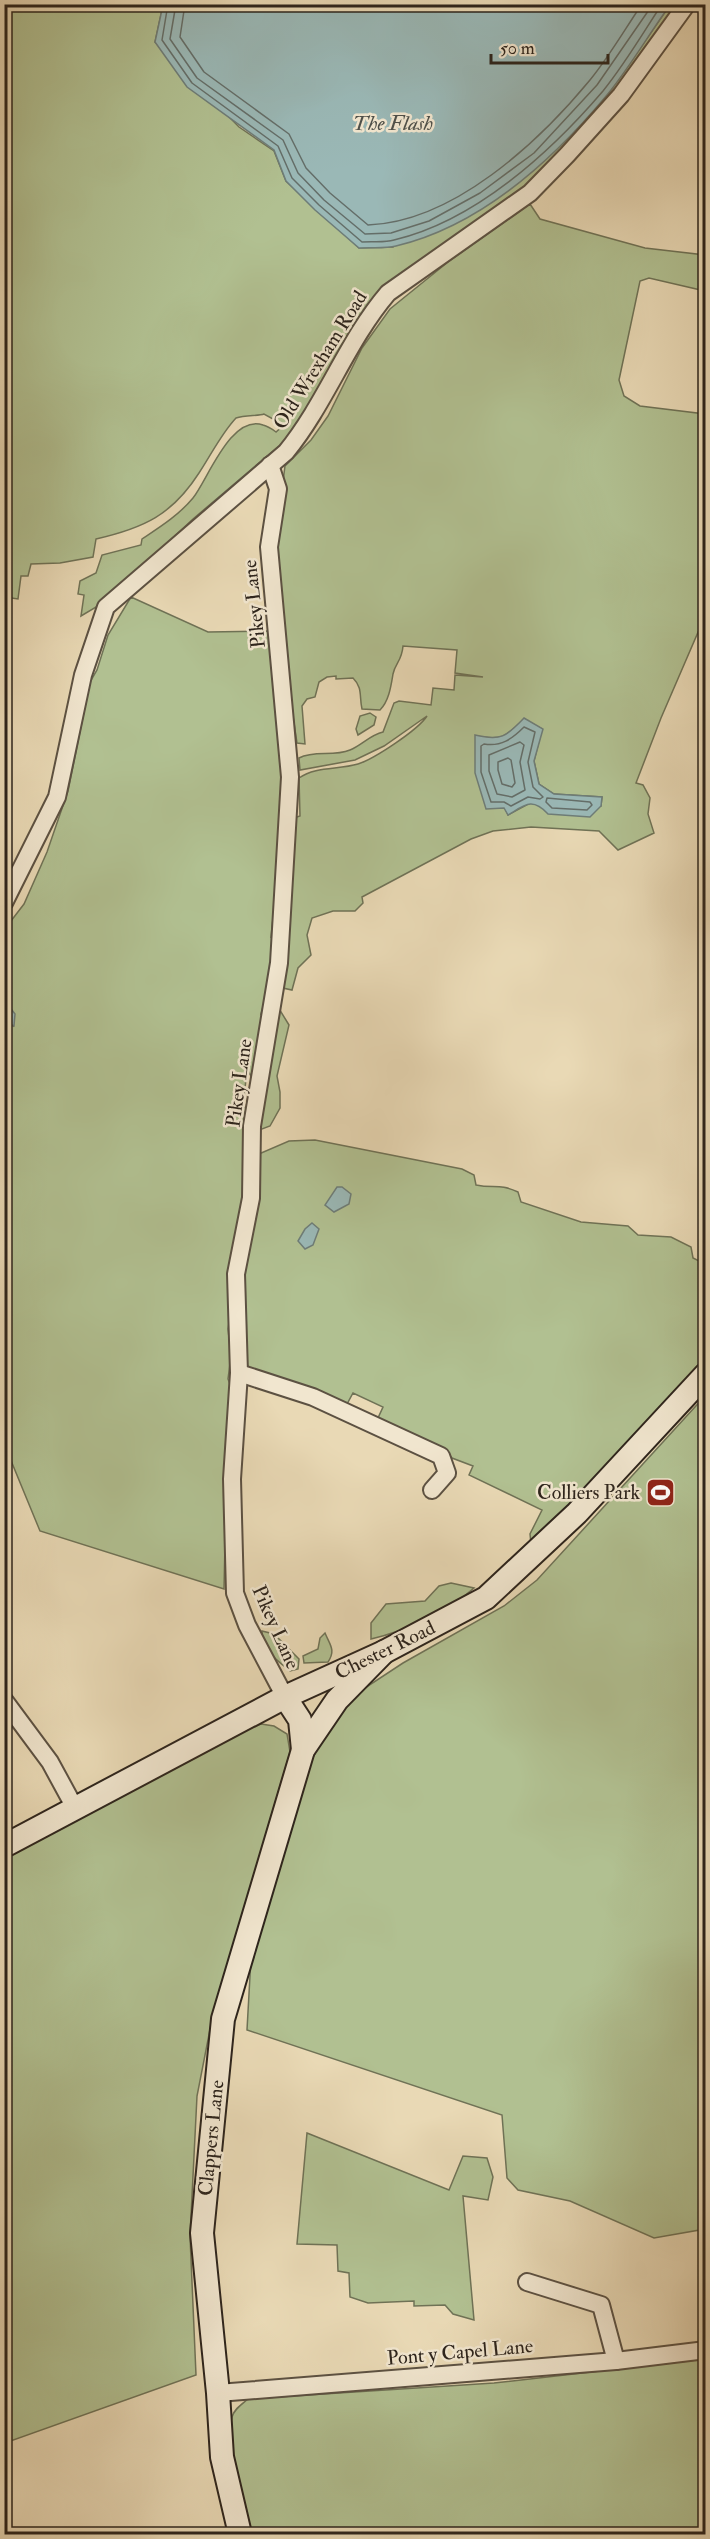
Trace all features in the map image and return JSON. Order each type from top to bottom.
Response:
[{"type":"main road","name":"Chester Road","points":[[4,1846],[285,1697],[384,1652],[486,1598],[577,1513],[705,1374]]},
{"type":"main road","name":"Clappers Lane","points":[[240,2535],[222,2457],[202,2233],[224,2019],[303,1750],[337,1700],[384,1652]]},
{"type":"main road","name":"Clappers Lane","points":[[285,1697],[300,1720],[303,1750]]},
{"type":"street","name":"Old Wrexham Road","points":[[4,903],[57,797],[83,675],[106,607],[286,452],[306,427],[371,312],[388,292],[530,193],[621,95],[687,4]]},
{"type":"street","name":"Pikey Lane","points":[[270,465],[278,489],[269,547],[290,777],[279,963],[252,1126],[251,1198],[236,1274],[239,1373],[232,1479],[235,1593],[247,1624],[285,1697]]},
{"type":"street","points":[[239,1373],[313,1397],[441,1455],[447,1473],[432,1490]]},
{"type":"street","points":[[4,1700],[50,1762],[75,1808]]},
{"type":"street","points":[[527,2282],[601,2305],[616,2361]]},
{"type":"street","name":"Pont y Capel Lane","points":[[218,2392],[616,2361],[705,2350]]},
{"type":"green space","points":[[5,5],[163,5],[155,42],[239,127],[274,151],[286,181],[359,248],[393,247],[608,94],[670,5],[683,5],[619,93],[527,190],[381,289],[299,429],[193,519],[103,603],[81,616],[84,595],[78,594],[80,581],[96,573],[102,555],[141,545],[142,539],[182,510],[199,489],[222,450],[241,429],[251,424],[263,425],[276,432],[284,425],[264,414],[236,418],[189,487],[167,509],[155,518],[129,530],[96,539],[93,557],[60,563],[31,564],[28,576],[21,576],[18,599],[5,597]]},
{"type":"green space","points":[[530,204],[540,219],[645,248],[705,255],[705,291],[649,278],[640,281],[619,380],[624,396],[640,406],[705,414],[705,616],[636,783],[643,785],[650,798],[648,814],[654,833],[618,850],[599,831],[531,827],[493,831],[471,839],[362,897],[363,903],[355,911],[333,911],[312,918],[307,935],[311,955],[298,968],[292,990],[269,985],[261,1014],[278,1007],[289,1025],[277,1076],[280,1108],[270,1126],[243,1136],[243,1152],[259,1154],[289,1141],[315,1140],[462,1169],[474,1175],[476,1185],[511,1189],[518,1192],[521,1202],[581,1222],[628,1226],[638,1235],[671,1237],[691,1247],[693,1258],[705,1264],[705,1358],[699,1374],[531,1544],[530,1534],[542,1510],[469,1475],[473,1466],[452,1458],[448,1453],[378,1418],[383,1407],[353,1393],[347,1404],[252,1370],[244,1364],[231,1309],[228,1329],[231,1356],[228,1379],[233,1392],[228,1407],[224,1589],[40,1531],[5,1446],[4,1022],[13,1026],[9,1006],[5,1007],[4,930],[24,904],[47,852],[68,791],[90,682],[97,670],[108,635],[131,597],[208,632],[270,631],[282,750],[282,822],[300,816],[299,778],[320,770],[350,766],[365,761],[405,736],[427,716],[384,746],[355,760],[300,770],[299,758],[311,754],[350,750],[383,732],[394,703],[399,701],[431,705],[433,688],[454,690],[455,675],[483,677],[455,673],[457,650],[403,646],[394,670],[388,698],[380,710],[362,709],[359,689],[353,678],[327,677],[319,682],[315,697],[307,699],[302,706],[305,744],[297,743],[277,608],[274,551],[285,466],[311,440],[328,416],[362,348],[390,309],[448,262]],"holes":[[[524,719],[542,729],[534,761],[539,784],[554,794],[602,797],[601,806],[530,803],[508,815],[476,736],[492,738],[503,736]],[[274,908],[283,932],[271,937]],[[247,1069],[254,1081],[251,1106],[243,1108]]]},
{"type":"green space","points":[[370,713],[376,717],[374,725],[358,735],[356,729],[360,716]]},
{"type":"green space","points":[[705,1396],[705,2229],[654,2238],[570,2201],[518,2190],[507,2178],[502,2115],[247,2030],[251,1958],[310,1759],[348,1699],[403,1663],[504,1606],[537,1580]]},
{"type":"green space","points":[[451,1583],[474,1588],[426,1620],[371,1639],[371,1623],[386,1604],[425,1601],[439,1586]]},
{"type":"green space","points":[[262,1631],[274,1634],[299,1659],[298,1669],[290,1671],[275,1659],[264,1644]]},
{"type":"green space","points":[[325,1633],[332,1651],[328,1662],[304,1663],[303,1656],[318,1649],[320,1638]]},
{"type":"green space","points":[[261,1724],[274,1726],[287,1734],[290,1752],[213,2014],[197,2096],[190,2236],[196,2375],[5,2443],[5,1857],[236,1734]]},
{"type":"green space","points":[[307,2133],[449,2190],[463,2156],[487,2158],[493,2177],[488,2200],[463,2196],[474,2320],[453,2314],[445,2305],[414,2306],[414,2301],[368,2303],[350,2297],[349,2273],[338,2271],[337,2245],[297,2244]]},
{"type":"green space","points":[[705,2359],[705,2534],[246,2534],[234,2476],[231,2427],[234,2412],[248,2399],[494,2383]]},
{"type":"water","name":"The Flash","points":[[163,4],[670,5],[607,95],[563,143],[513,187],[457,223],[427,236],[391,247],[359,248],[286,181],[274,150],[187,87],[155,42]]},
{"type":"water","points":[[524,718],[543,729],[534,761],[539,784],[554,794],[602,797],[601,806],[590,817],[548,814],[533,804],[528,804],[508,815],[504,808],[486,809],[475,773],[475,735],[491,738],[503,736]]},
{"type":"water","points":[[9,1006],[15,1014],[14,1026],[5,1022],[5,1007]]},
{"type":"water","points":[[337,1187],[342,1187],[351,1194],[349,1204],[334,1212],[325,1205]]},
{"type":"water","points":[[312,1223],[319,1229],[313,1245],[305,1249],[298,1241],[305,1229]]},
{"type":"place","name":"Colliers Park","points":[[661,1492]]}]
